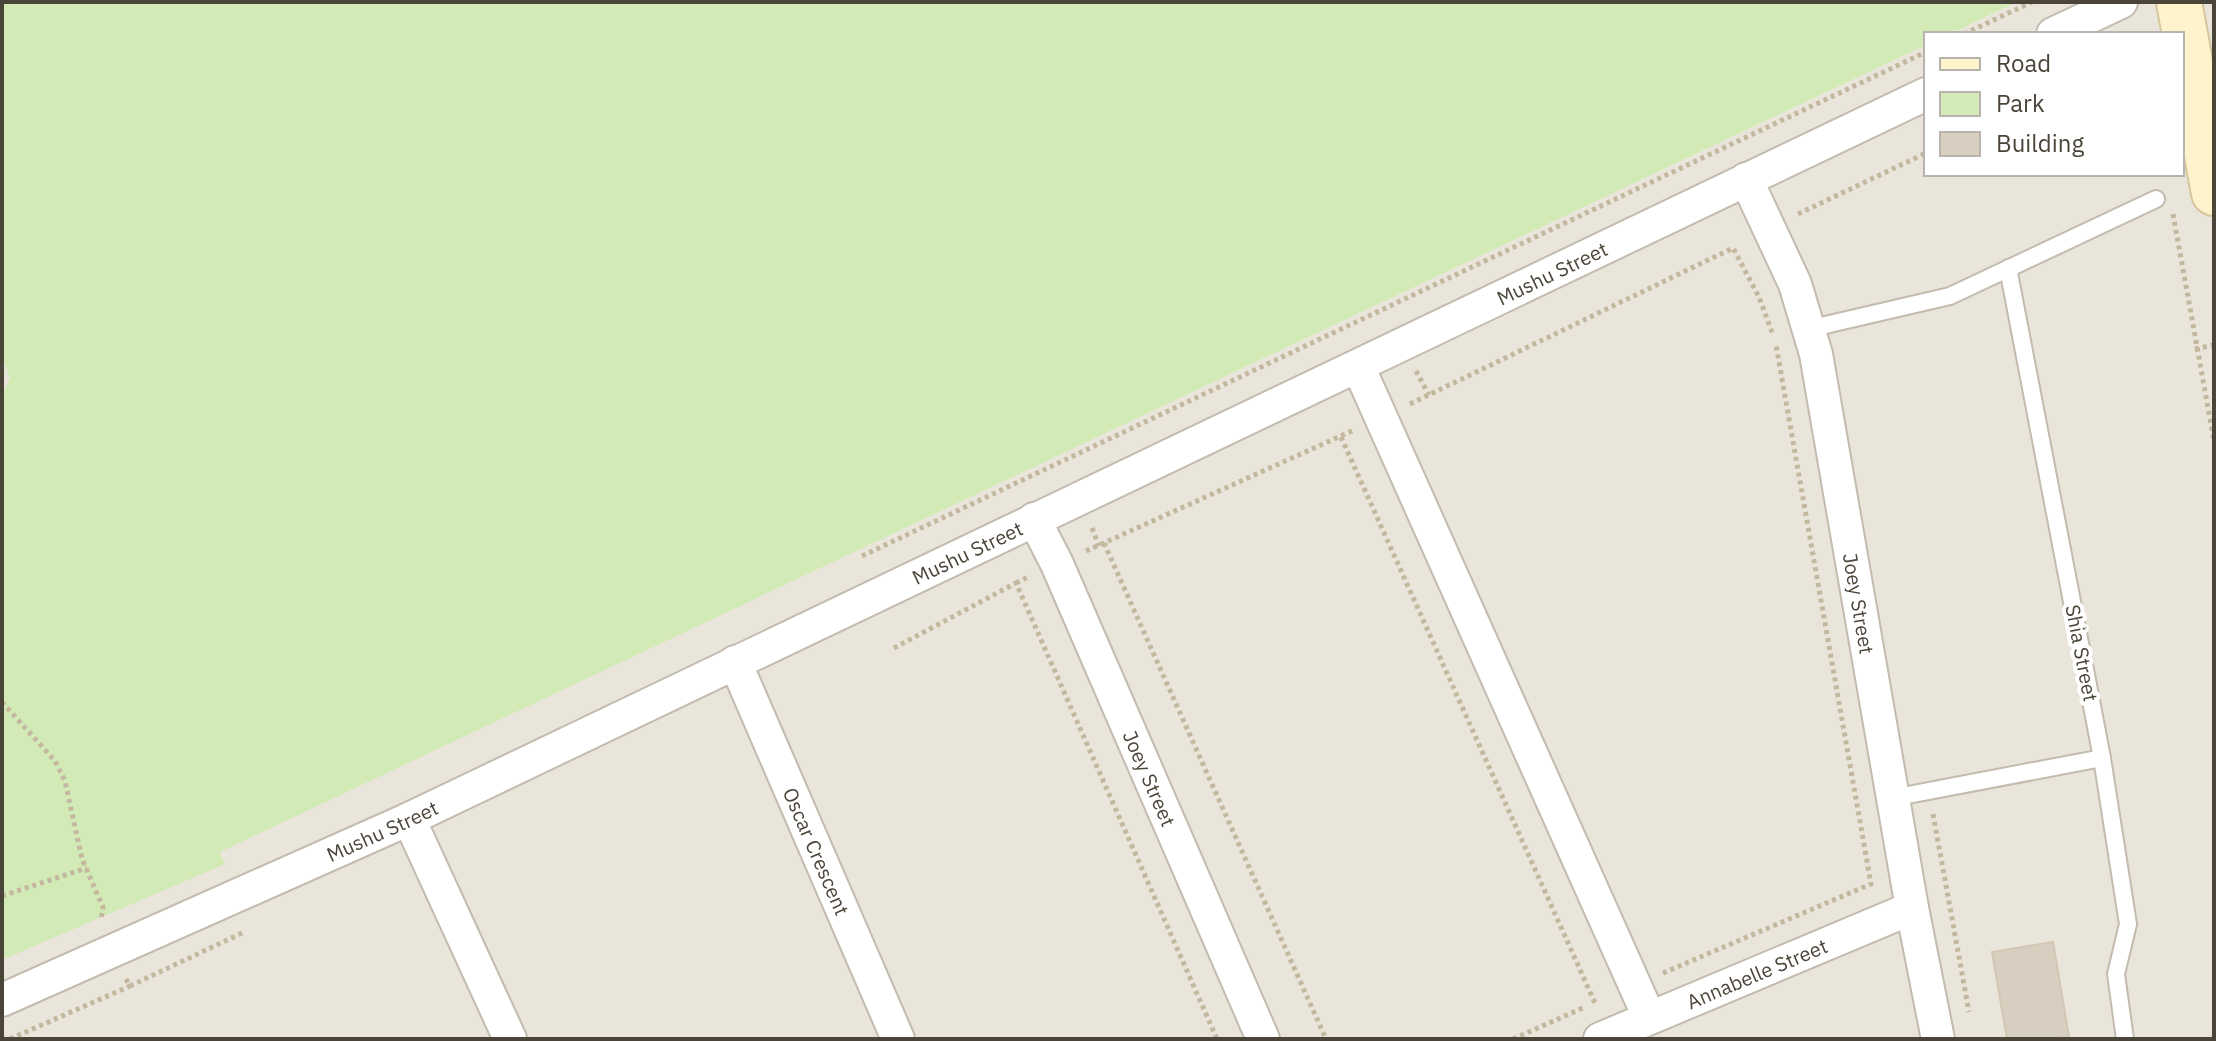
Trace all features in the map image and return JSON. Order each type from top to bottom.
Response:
[{"type":"street","points":[[2057,32],[2121,2]]},
{"type":"street","points":[[2179,2],[2214,193]]},
{"type":"street","name":"Mushu Street","points":[[2,1000],[409,819],[1924,95]]},
{"type":"street","name":"Joey Street","points":[[1746,179],[1795,284],[1826,406],[1892,798],[1938,1039]]},
{"type":"street","points":[[1358,366],[1649,1017]]},
{"type":"street","name":"Joey Street","points":[[1034,519],[1057,564],[1263,1039]]},
{"type":"street","name":"Oscar Crescent","points":[[735,662],[898,1039]]},
{"type":"street","points":[[409,819],[510,1039]]},
{"type":"street","name":"Annabelle Street","points":[[1600,1039],[1912,908]]},
{"type":"lane","points":[[1808,329],[1950,296],[2156,199]]},
{"type":"lane","name":"Shia Street","points":[[2008,268],[2102,758],[2128,924],[2116,974],[2125,1039]]},
{"type":"lane","points":[[1892,798],[2102,758]]},
{"type":"path","points":[[1968,32],[2032,2]]},
{"type":"path","points":[[862,556],[1924,53]]},
{"type":"path","points":[[1799,216],[1924,154]]},
{"type":"path","points":[[2172,210],[2214,441]]},
{"type":"path","points":[[1326,1039],[1104,543],[1341,437],[1733,248],[1759,297],[1776,342],[1871,884],[1633,984],[1513,1039]]},
{"type":"path","points":[[2195,349],[2214,345]]},
{"type":"path","points":[[1341,437],[1595,1003]]},
{"type":"path","points":[[894,648],[1016,583],[1217,1039]]},
{"type":"path","points":[[2,702],[55,761],[65,781],[87,868],[103,907],[101,920]]},
{"type":"path","points":[[2,896],[87,868]]},
{"type":"path","points":[[10,1039],[130,986]]},
{"type":"shaded area","points":[[2017,2],[2214,2],[2214,1039],[2,1039],[2,358],[219,852],[1924,46],[1924,176],[2184,176],[2184,32],[1954,32]]},
{"type":"green space","points":[[2,2],[2017,2],[1954,32],[1924,32],[1924,46],[220,852],[225,864],[2,960],[2,396],[10,377],[2,358]]},
{"type":"building","points":[[2053,942],[2069,1037],[2007,1039],[1992,952]]}]
